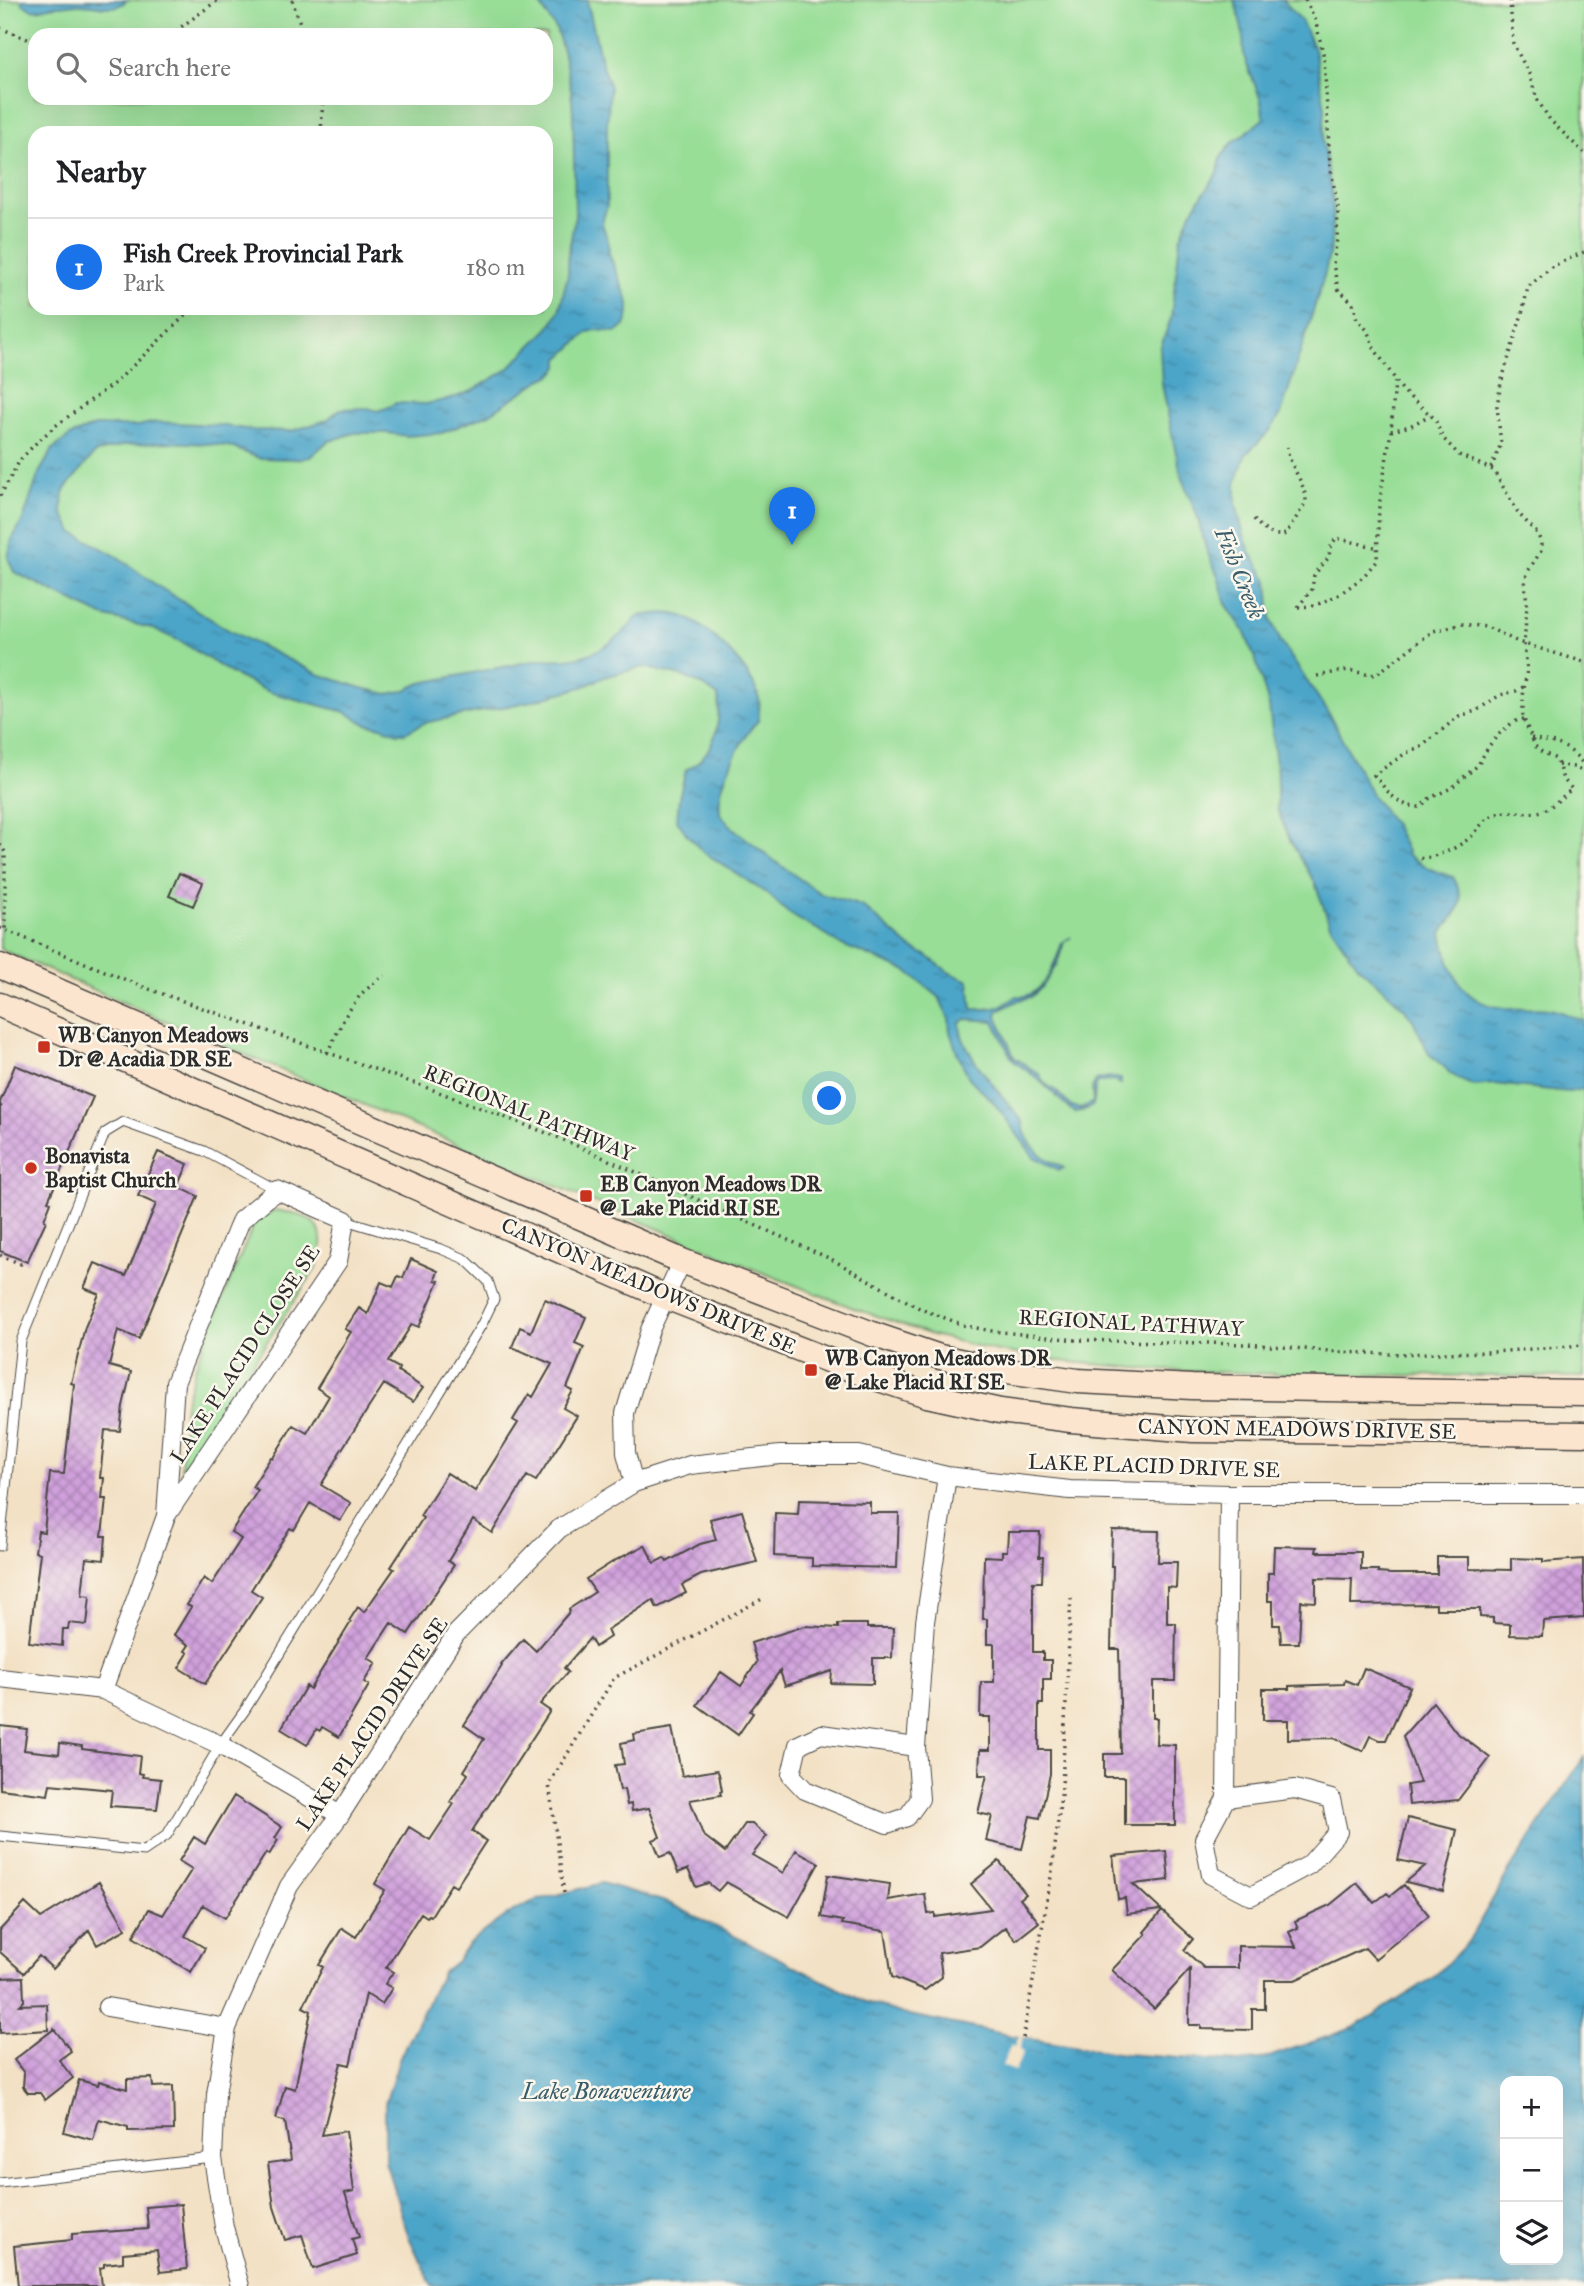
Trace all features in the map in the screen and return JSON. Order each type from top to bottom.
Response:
[{"type":"main road","name":"CANYON MEADOWS DRIVE SE","points":[[0,966],[682,1261],[927,1353],[1007,1371],[1078,1381],[1192,1387],[1584,1393]]},
{"type":"main road","name":"CANYON MEADOWS DRIVE SE","points":[[0,1005],[666,1297],[861,1373],[927,1395],[1000,1411],[1193,1430],[1584,1434]]},
{"type":"street","points":[[276,1190],[345,1220]]},
{"type":"street","name":"LAKE PLACID CLOSE SE","points":[[166,1516],[175,1383],[241,1220],[276,1190]]},
{"type":"street","name":"LAKE PLACID CLOSE SE","points":[[103,1690],[166,1516],[338,1261],[345,1220]]},
{"type":"street","points":[[634,1483],[626,1453],[625,1413],[650,1330],[682,1261]]},
{"type":"street","name":"LAKE PLACID DRIVE SE","points":[[240,2286],[224,2227],[213,2158],[216,2094],[227,2028],[289,1886],[340,1815],[456,1634],[559,1529],[634,1483],[690,1465],[780,1455],[859,1455],[947,1476],[1070,1490],[1229,1494],[1584,1494]]},
{"type":"street","points":[[916,1747],[821,1734],[797,1745],[791,1775],[805,1790],[887,1824],[907,1817],[920,1799],[916,1747],[925,1622],[947,1476]]},
{"type":"street","points":[[1226,1798],[1295,1789],[1331,1799],[1338,1832],[1309,1865],[1251,1896],[1211,1875],[1204,1839],[1226,1798],[1229,1494]]},
{"type":"street","points":[[0,1678],[103,1690],[220,1745],[340,1815]]},
{"type":"street","points":[[107,2007],[227,2028]]},
{"type":"lane","points":[[0,1546],[21,1341],[105,1133],[124,1122],[204,1151],[276,1190]]},
{"type":"lane","points":[[0,1836],[144,1852],[167,1835],[475,1335],[494,1298],[488,1281],[465,1259],[442,1248],[345,1220]]},
{"type":"lane","points":[[0,2183],[213,2158]]},
{"type":"path","points":[[180,28],[218,0]]},
{"type":"path","points":[[292,0],[302,28]]},
{"type":"path","points":[[1305,0],[1315,19],[1324,57],[1331,165],[1338,208],[1333,264],[1338,289],[1351,301],[1356,317],[1367,330],[1374,348],[1402,391],[1436,419],[1446,444],[1459,455],[1491,468],[1519,514],[1541,541],[1540,554],[1527,573],[1525,584],[1527,606],[1524,644],[1527,670],[1522,702],[1524,719],[1539,751],[1556,759],[1563,779],[1572,789],[1544,811],[1525,813],[1513,810],[1493,815],[1480,824],[1472,835],[1445,853],[1417,859]]},
{"type":"path","points":[[1510,0],[1513,43],[1529,74],[1537,99],[1550,120],[1584,153]]},
{"type":"path","points":[[0,27],[28,39]]},
{"type":"path","points":[[321,126],[323,105]]},
{"type":"path","points":[[1491,468],[1501,444],[1497,406],[1501,383],[1528,287],[1553,266],[1584,251]]},
{"type":"path","points":[[0,496],[20,460],[35,444],[117,382],[186,315]]},
{"type":"path","points":[[1379,548],[1336,538],[1330,548],[1329,557],[1314,575],[1312,589],[1298,607],[1314,606],[1340,594],[1353,586],[1377,560],[1379,548],[1379,506],[1391,431],[1395,379]]},
{"type":"path","points":[[1391,431],[1410,426],[1430,415]]},
{"type":"path","points":[[1254,519],[1262,529],[1271,534],[1286,534],[1306,502],[1287,447]]},
{"type":"path","points":[[1317,676],[1348,670],[1377,674],[1425,636],[1451,625],[1463,624],[1487,627],[1524,644],[1584,662]]},
{"type":"path","points":[[1524,719],[1513,722],[1505,729],[1489,746],[1478,765],[1451,788],[1430,798],[1420,807],[1393,798],[1374,775],[1406,753],[1420,748],[1459,716],[1476,711],[1500,695],[1514,692],[1525,684]]},
{"type":"path","points":[[1514,692],[1522,702]]},
{"type":"path","points":[[1531,738],[1558,743],[1584,765]]},
{"type":"path","points":[[1558,765],[1574,767],[1584,772]]},
{"type":"path","points":[[0,844],[5,852],[2,928]]},
{"type":"path","name":"REGIONAL PATHWAY","points":[[2,928],[146,988],[556,1137],[831,1259],[920,1309],[965,1326],[1077,1340],[1247,1344],[1389,1354],[1493,1352],[1584,1345]]},
{"type":"path","points":[[327,1053],[361,993],[384,975]]},
{"type":"path","points":[[0,1255],[21,1264],[23,1261]]},
{"type":"path","points":[[1023,2038],[1052,1871],[1062,1787],[1071,1596]]},
{"type":"path","points":[[564,1893],[549,1784],[614,1678],[764,1598]]},
{"type":"green space","points":[[0,0],[1584,0],[1584,1377],[1159,1370],[1059,1361],[993,1350],[932,1335],[756,1270],[0,949]]},
{"type":"green space","points":[[276,1210],[301,1216],[316,1225],[321,1241],[317,1267],[181,1470],[185,1403],[200,1352],[256,1219]]},
{"type":"water","points":[[22,0],[127,0],[111,7],[77,4],[35,10],[22,3]]},
{"type":"water","points":[[537,0],[587,0],[603,69],[610,87],[607,206],[602,223],[609,254],[629,303],[625,326],[617,332],[588,332],[559,359],[559,367],[552,375],[489,414],[442,433],[407,436],[354,433],[327,442],[310,457],[298,459],[259,458],[228,446],[167,442],[125,445],[95,453],[64,490],[62,512],[73,532],[118,557],[156,585],[230,631],[318,674],[388,694],[421,683],[543,659],[558,660],[584,655],[608,644],[638,616],[671,614],[693,621],[717,639],[739,663],[759,699],[758,721],[735,756],[720,797],[720,814],[734,829],[821,894],[862,906],[911,948],[926,955],[950,973],[969,981],[972,1009],[996,1008],[1017,996],[1034,992],[1047,978],[1062,943],[1071,937],[1064,942],[1057,964],[1042,987],[1031,997],[998,1011],[997,1016],[1014,1057],[1039,1074],[1044,1083],[1071,1106],[1080,1109],[1093,1101],[1092,1088],[1096,1080],[1108,1077],[1121,1079],[1121,1084],[1114,1081],[1098,1082],[1093,1105],[1075,1112],[1015,1062],[994,1021],[966,1019],[960,1023],[962,1035],[975,1061],[1023,1122],[1031,1144],[1043,1157],[1064,1168],[1059,1170],[1034,1157],[994,1103],[969,1078],[957,1052],[949,1019],[939,997],[907,971],[837,943],[787,912],[769,895],[702,851],[687,835],[677,820],[686,770],[703,756],[717,729],[718,696],[704,686],[685,677],[643,667],[532,701],[424,723],[405,733],[398,733],[366,724],[345,712],[269,692],[234,675],[180,641],[151,628],[102,616],[14,572],[8,558],[12,539],[23,520],[39,473],[53,449],[70,436],[95,426],[138,426],[155,422],[292,431],[327,420],[340,409],[368,408],[378,411],[396,403],[426,404],[450,399],[472,391],[508,369],[549,328],[559,311],[568,274],[568,256],[575,216],[573,113],[571,90],[556,29]]},
{"type":"water","name":"Fish Creek","points":[[1234,0],[1283,0],[1301,20],[1314,49],[1325,107],[1323,142],[1333,202],[1331,245],[1325,273],[1281,414],[1268,433],[1245,455],[1236,483],[1236,504],[1243,532],[1250,552],[1268,580],[1271,620],[1281,642],[1327,711],[1373,796],[1395,826],[1409,856],[1430,869],[1453,877],[1460,895],[1460,907],[1442,933],[1453,972],[1460,983],[1468,993],[1490,1005],[1511,1009],[1553,1010],[1584,1021],[1584,1089],[1569,1092],[1495,1084],[1474,1086],[1458,1079],[1429,1054],[1413,1020],[1404,1008],[1358,966],[1330,925],[1315,883],[1290,840],[1277,809],[1277,773],[1269,706],[1256,661],[1244,631],[1226,604],[1184,484],[1162,384],[1160,349],[1171,318],[1180,239],[1191,212],[1218,172],[1221,157],[1234,141],[1263,119],[1261,103],[1244,55],[1242,28]]},
{"type":"water","name":"Lake Bonaventure","points":[[1584,1757],[1584,2286],[432,2286],[408,2235],[385,2161],[385,2104],[400,2057],[442,1973],[457,1961],[469,1943],[511,1912],[534,1901],[602,1883],[669,1903],[863,2001],[900,2013],[1023,2038],[1123,2054],[1237,2062],[1260,2060],[1353,2028],[1434,1977],[1468,1942],[1510,1869]]},
{"type":"pier","points":[[1019,2036],[1023,2038],[1019,2050],[1023,2052],[1015,2071],[1002,2066],[1011,2044],[1015,2046]]},
{"type":"building","points":[[179,873],[203,883],[193,906],[169,896]]},
{"type":"building","name":"Bonavista Baptist Church","points":[[15,1065],[93,1097],[48,1201],[51,1202],[44,1220],[46,1221],[27,1262],[0,1251],[0,1102]]},
{"type":"building","points":[[158,1152],[188,1164],[178,1187],[198,1196],[139,1339],[118,1330],[109,1366],[131,1372],[120,1431],[105,1430],[100,1478],[104,1478],[102,1499],[106,1499],[102,1536],[106,1536],[104,1560],[86,1558],[82,1595],[90,1596],[87,1625],[69,1623],[68,1629],[63,1629],[62,1646],[29,1642],[40,1553],[35,1552],[38,1531],[44,1532],[50,1473],[64,1474],[74,1384],[71,1383],[85,1327],[99,1294],[84,1288],[95,1263],[126,1276],[156,1204],[138,1196]]},
{"type":"building","points":[[411,1259],[438,1271],[435,1280],[439,1281],[419,1327],[412,1324],[388,1362],[423,1388],[413,1402],[384,1384],[321,1485],[351,1503],[340,1521],[310,1503],[294,1530],[290,1528],[251,1590],[262,1597],[205,1684],[179,1668],[188,1653],[185,1651],[189,1645],[174,1635],[191,1607],[187,1605],[204,1578],[212,1584],[241,1539],[231,1532],[258,1490],[252,1487],[271,1457],[273,1458],[293,1425],[307,1433],[329,1396],[317,1388],[351,1332],[345,1329],[359,1308],[368,1314],[381,1282],[393,1287],[398,1276],[403,1278]]},
{"type":"building","points":[[545,1299],[586,1317],[575,1343],[584,1347],[567,1388],[573,1391],[563,1408],[577,1416],[536,1481],[527,1476],[492,1533],[473,1520],[448,1561],[454,1565],[408,1634],[391,1623],[368,1658],[376,1663],[364,1682],[369,1685],[339,1737],[322,1727],[320,1731],[317,1729],[307,1745],[281,1729],[306,1686],[310,1689],[358,1607],[364,1612],[394,1569],[391,1567],[423,1518],[420,1516],[447,1473],[475,1491],[518,1423],[513,1420],[529,1394],[533,1397],[552,1364],[512,1347],[520,1327],[531,1332]]},
{"type":"building","points":[[799,1500],[870,1502],[870,1513],[899,1513],[897,1568],[812,1566],[812,1558],[774,1556],[775,1513],[798,1514]]},
{"type":"building","points":[[742,1511],[757,1562],[701,1575],[682,1585],[686,1593],[657,1608],[653,1600],[607,1630],[610,1637],[595,1647],[590,1638],[564,1668],[568,1672],[540,1704],[550,1711],[472,1831],[486,1841],[456,1887],[451,1884],[431,1916],[427,1917],[421,1913],[386,1968],[393,1972],[385,1984],[392,1988],[382,2004],[366,1994],[350,2065],[341,2063],[322,2135],[346,2131],[354,2191],[345,2193],[359,2237],[352,2239],[357,2255],[313,2269],[302,2235],[285,2240],[274,2207],[268,2163],[291,2160],[285,2121],[276,2119],[285,2086],[295,2089],[311,2011],[303,2007],[323,1967],[319,1965],[342,1928],[356,1937],[385,1890],[375,1884],[409,1827],[430,1840],[454,1804],[450,1802],[468,1774],[464,1771],[484,1739],[464,1725],[501,1665],[523,1639],[536,1651],[569,1609],[595,1592],[586,1579],[614,1561],[645,1545],[654,1563],[664,1558],[667,1562],[700,1544],[716,1540],[710,1519]]},
{"type":"building","points":[[1112,1530],[1159,1531],[1158,1562],[1177,1562],[1176,1588],[1167,1587],[1167,1623],[1176,1623],[1175,1681],[1153,1681],[1153,1718],[1157,1718],[1156,1744],[1175,1745],[1175,1825],[1125,1825],[1125,1777],[1104,1777],[1104,1754],[1121,1754],[1119,1649],[1111,1649]]},
{"type":"building","points":[[1008,1532],[1040,1532],[1042,1582],[1033,1582],[1033,1652],[1043,1652],[1043,1660],[1051,1660],[1051,1679],[1043,1679],[1043,1704],[1039,1704],[1039,1750],[1050,1750],[1050,1774],[1040,1818],[1030,1816],[1022,1849],[986,1841],[992,1816],[978,1813],[987,1775],[979,1775],[980,1750],[990,1750],[990,1717],[980,1717],[981,1682],[994,1682],[994,1644],[987,1644],[987,1619],[983,1619],[984,1556],[1002,1557],[1002,1551],[1007,1551]]},
{"type":"building","points":[[1274,1546],[1317,1547],[1316,1552],[1361,1552],[1361,1570],[1378,1570],[1378,1573],[1391,1574],[1437,1574],[1437,1557],[1469,1557],[1469,1569],[1511,1570],[1511,1558],[1543,1559],[1543,1562],[1583,1559],[1584,1618],[1543,1621],[1542,1636],[1510,1635],[1510,1624],[1493,1623],[1493,1618],[1480,1617],[1480,1609],[1436,1609],[1436,1604],[1351,1605],[1352,1579],[1316,1578],[1316,1602],[1301,1601],[1299,1643],[1281,1643],[1280,1625],[1273,1625],[1273,1601],[1268,1601],[1268,1573],[1273,1573]]},
{"type":"building","points":[[838,1624],[867,1624],[867,1628],[893,1628],[892,1658],[873,1658],[873,1684],[831,1683],[832,1671],[785,1686],[780,1671],[750,1711],[753,1713],[738,1735],[697,1705],[721,1672],[741,1686],[757,1662],[751,1643],[805,1626],[838,1628]]},
{"type":"building","points":[[1364,1668],[1410,1687],[1386,1740],[1370,1736],[1363,1751],[1334,1738],[1288,1739],[1288,1720],[1263,1720],[1263,1689],[1344,1684],[1345,1680],[1357,1685]]},
{"type":"building","points":[[1433,1702],[1456,1732],[1490,1758],[1458,1800],[1409,1805],[1407,1785],[1420,1783],[1403,1736]]},
{"type":"building","points":[[0,1726],[27,1729],[24,1750],[59,1754],[60,1743],[82,1746],[82,1749],[140,1756],[138,1773],[143,1774],[142,1777],[161,1779],[157,1809],[110,1806],[112,1790],[50,1784],[48,1795],[0,1789]]},
{"type":"building","points":[[672,1728],[682,1776],[717,1770],[719,1774],[721,1795],[690,1800],[703,1835],[725,1852],[745,1824],[752,1824],[767,1836],[752,1855],[783,1873],[796,1850],[819,1863],[789,1917],[726,1882],[718,1891],[708,1883],[696,1887],[688,1869],[678,1873],[670,1853],[660,1857],[653,1840],[660,1837],[649,1808],[632,1811],[631,1804],[627,1805],[624,1789],[620,1790],[615,1765],[624,1764],[621,1743],[635,1740],[634,1734]]},
{"type":"building","points":[[234,1796],[282,1827],[269,1855],[266,1853],[225,1918],[203,1905],[185,1936],[205,1948],[191,1972],[133,1937],[149,1909],[163,1915],[192,1869],[179,1861],[194,1837],[205,1844]]},
{"type":"building","points":[[1408,1818],[1457,1830],[1443,1891],[1406,1882],[1425,1866],[1398,1860]]},
{"type":"building","points":[[1166,1851],[1169,1880],[1133,1884],[1161,1910],[1127,1914],[1125,1898],[1118,1899],[1113,1856]]},
{"type":"building","points":[[999,1861],[1026,1894],[1020,1899],[1039,1922],[1016,1940],[1005,1927],[980,1947],[939,1953],[942,1977],[925,1990],[892,1977],[885,1931],[842,1924],[843,1921],[821,1917],[828,1875],[890,1884],[888,1900],[925,1894],[928,1914],[935,1913],[935,1917],[991,1909],[971,1884]]},
{"type":"building","points":[[99,1882],[126,1929],[97,1945],[89,1930],[53,1969],[39,1956],[24,1973],[0,1952],[0,1930],[25,1903],[41,1918]]},
{"type":"building","points":[[1357,1883],[1374,1903],[1387,1893],[1390,1896],[1404,1885],[1429,1915],[1375,1959],[1365,1948],[1295,1980],[1265,1980],[1265,2009],[1252,2009],[1252,2030],[1201,2029],[1201,2025],[1189,2025],[1190,1969],[1154,2009],[1112,1970],[1146,1934],[1144,1932],[1162,1911],[1193,1939],[1184,1950],[1204,1968],[1238,1968],[1238,1946],[1296,1947],[1289,1932],[1298,1928],[1295,1921],[1330,1905]]},
{"type":"building","points":[[23,1977],[24,2001],[20,2005],[47,2004],[48,2030],[0,2033],[0,1978]]},
{"type":"building","points":[[54,2029],[71,2051],[59,2060],[73,2078],[45,2100],[40,2093],[28,2093],[23,2087],[24,2073],[14,2060]]},
{"type":"building","points":[[152,2078],[153,2087],[173,2086],[174,2130],[128,2131],[128,2127],[99,2119],[93,2140],[64,2132],[79,2080],[98,2085],[99,2081],[127,2089],[127,2079]]},
{"type":"building","points":[[181,2204],[187,2269],[160,2272],[157,2250],[123,2253],[123,2262],[104,2264],[104,2267],[100,2268],[102,2286],[18,2286],[14,2246],[72,2240],[72,2234],[148,2229],[146,2207]]},
{"type":"place","name":"Fish Creek Provincial Park","points":[[792,545]]},
{"type":"place","name":"WB Canyon Meadows Dr @ Acadia DR SE","points":[[44,1047]]},
{"type":"place","name":"Bonavista Baptist Church","points":[[31,1168]]},
{"type":"place","name":"EB Canyon Meadows DR @ Lake Placid RI SE","points":[[586,1196]]},
{"type":"place","name":"WB Canyon Meadows DR @ Lake Placid RI SE","points":[[811,1370]]}]
